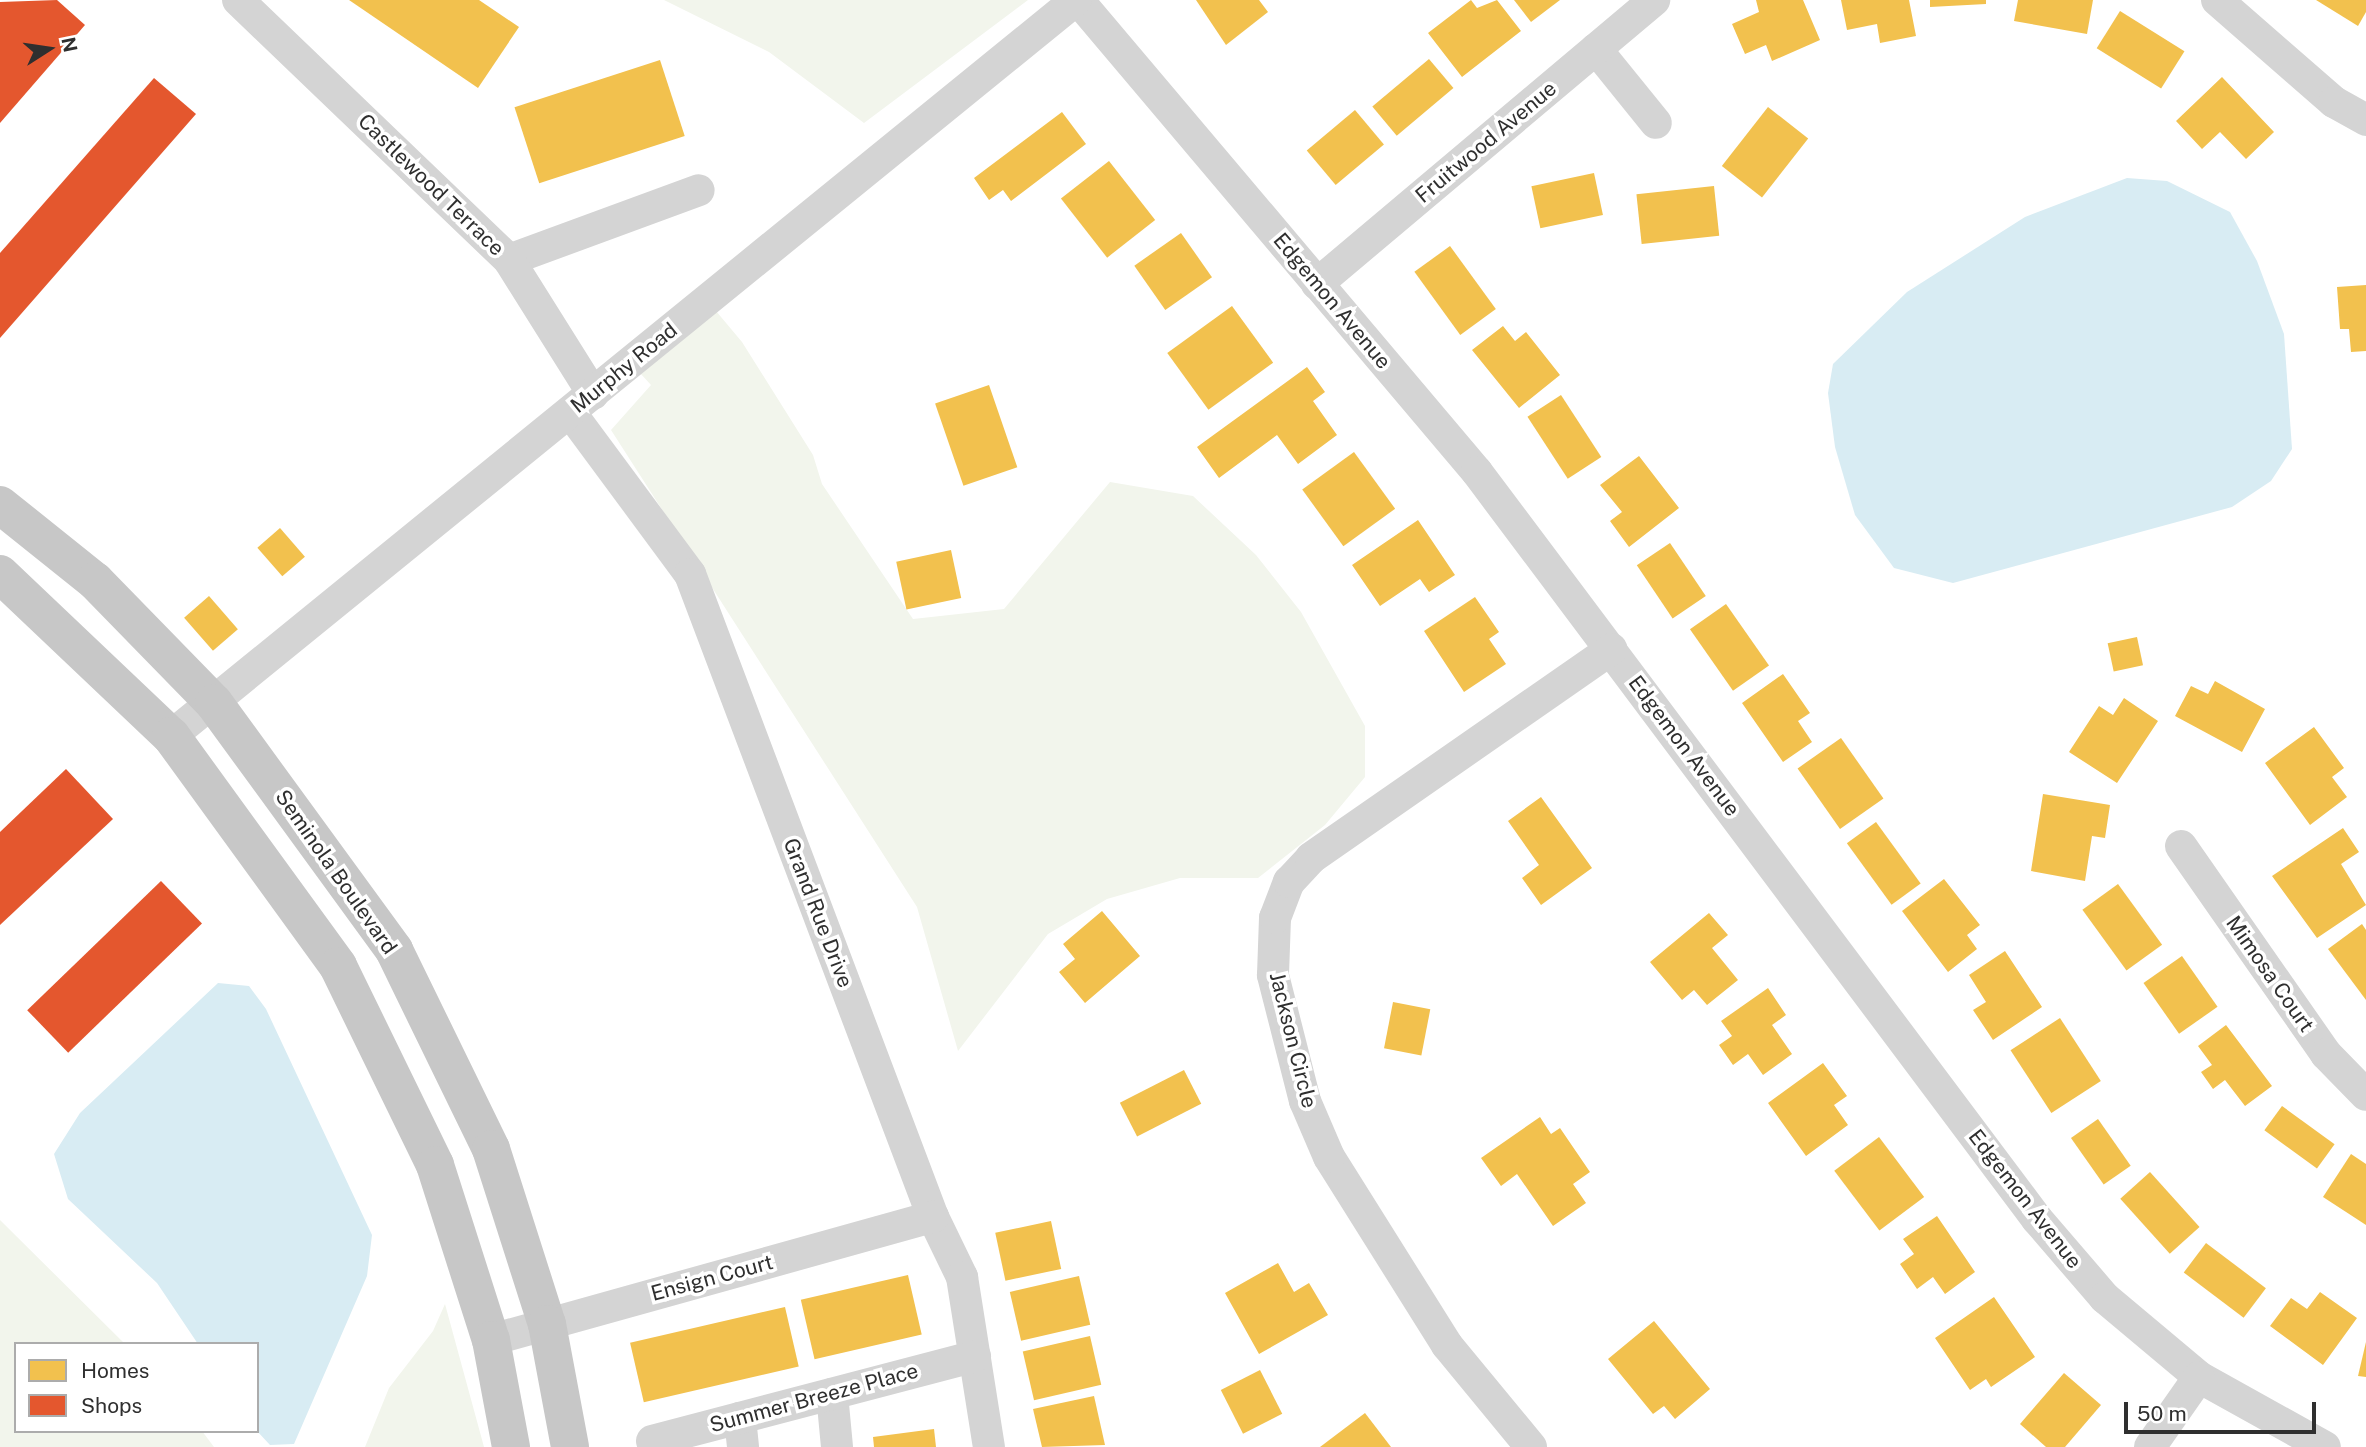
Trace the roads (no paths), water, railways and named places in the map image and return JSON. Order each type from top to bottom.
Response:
[{"type":"main road","name":"Seminola Boulevard","points":[[0,505],[95,581],[215,703],[394,950],[491,1149],[547,1324],[570,1447]]},
{"type":"main road","points":[[0,574],[52,616],[171,736],[338,966],[435,1165],[491,1340],[511,1447]]},
{"type":"street","name":"Castlewood Terrace","points":[[238,0],[509,260],[699,190]]},
{"type":"street","name":"Edgemon Avenue","points":[[1077,0],[1477,472],[2037,1219],[2105,1298],[2199,1377],[2325,1447]]},
{"type":"street","name":"Murphy Road","points":[[171,736],[215,703],[1077,0]]},
{"type":"street","name":"Fruitwood Avenue","points":[[1317,284],[1654,0]]},
{"type":"street","points":[[2217,0],[2334,102],[2366,120]]},
{"type":"street","points":[[1596,49],[1656,123]]},
{"type":"street","name":"Grand Rue Drive","points":[[509,260],[581,403],[690,574],[933,1217],[962,1277],[989,1447]]},
{"type":"street","name":"Jackson Circle","points":[[1531,1447],[1447,1345],[1329,1157],[1305,1101],[1273,975],[1275,918],[1289,882],[1320,851],[1612,649]]},
{"type":"street","name":"Mimosa Court","points":[[2181,846],[2326,1054],[2366,1096]]},
{"type":"street","name":"Ensign Court","points":[[491,1340],[933,1217]]},
{"type":"street","name":"Summer Breeze Place","points":[[652,1441],[741,1432],[832,1394],[975,1356]]},
{"type":"street","points":[[2150,1447],[2199,1377]]},
{"type":"street","points":[[832,1394],[837,1447]]}]
